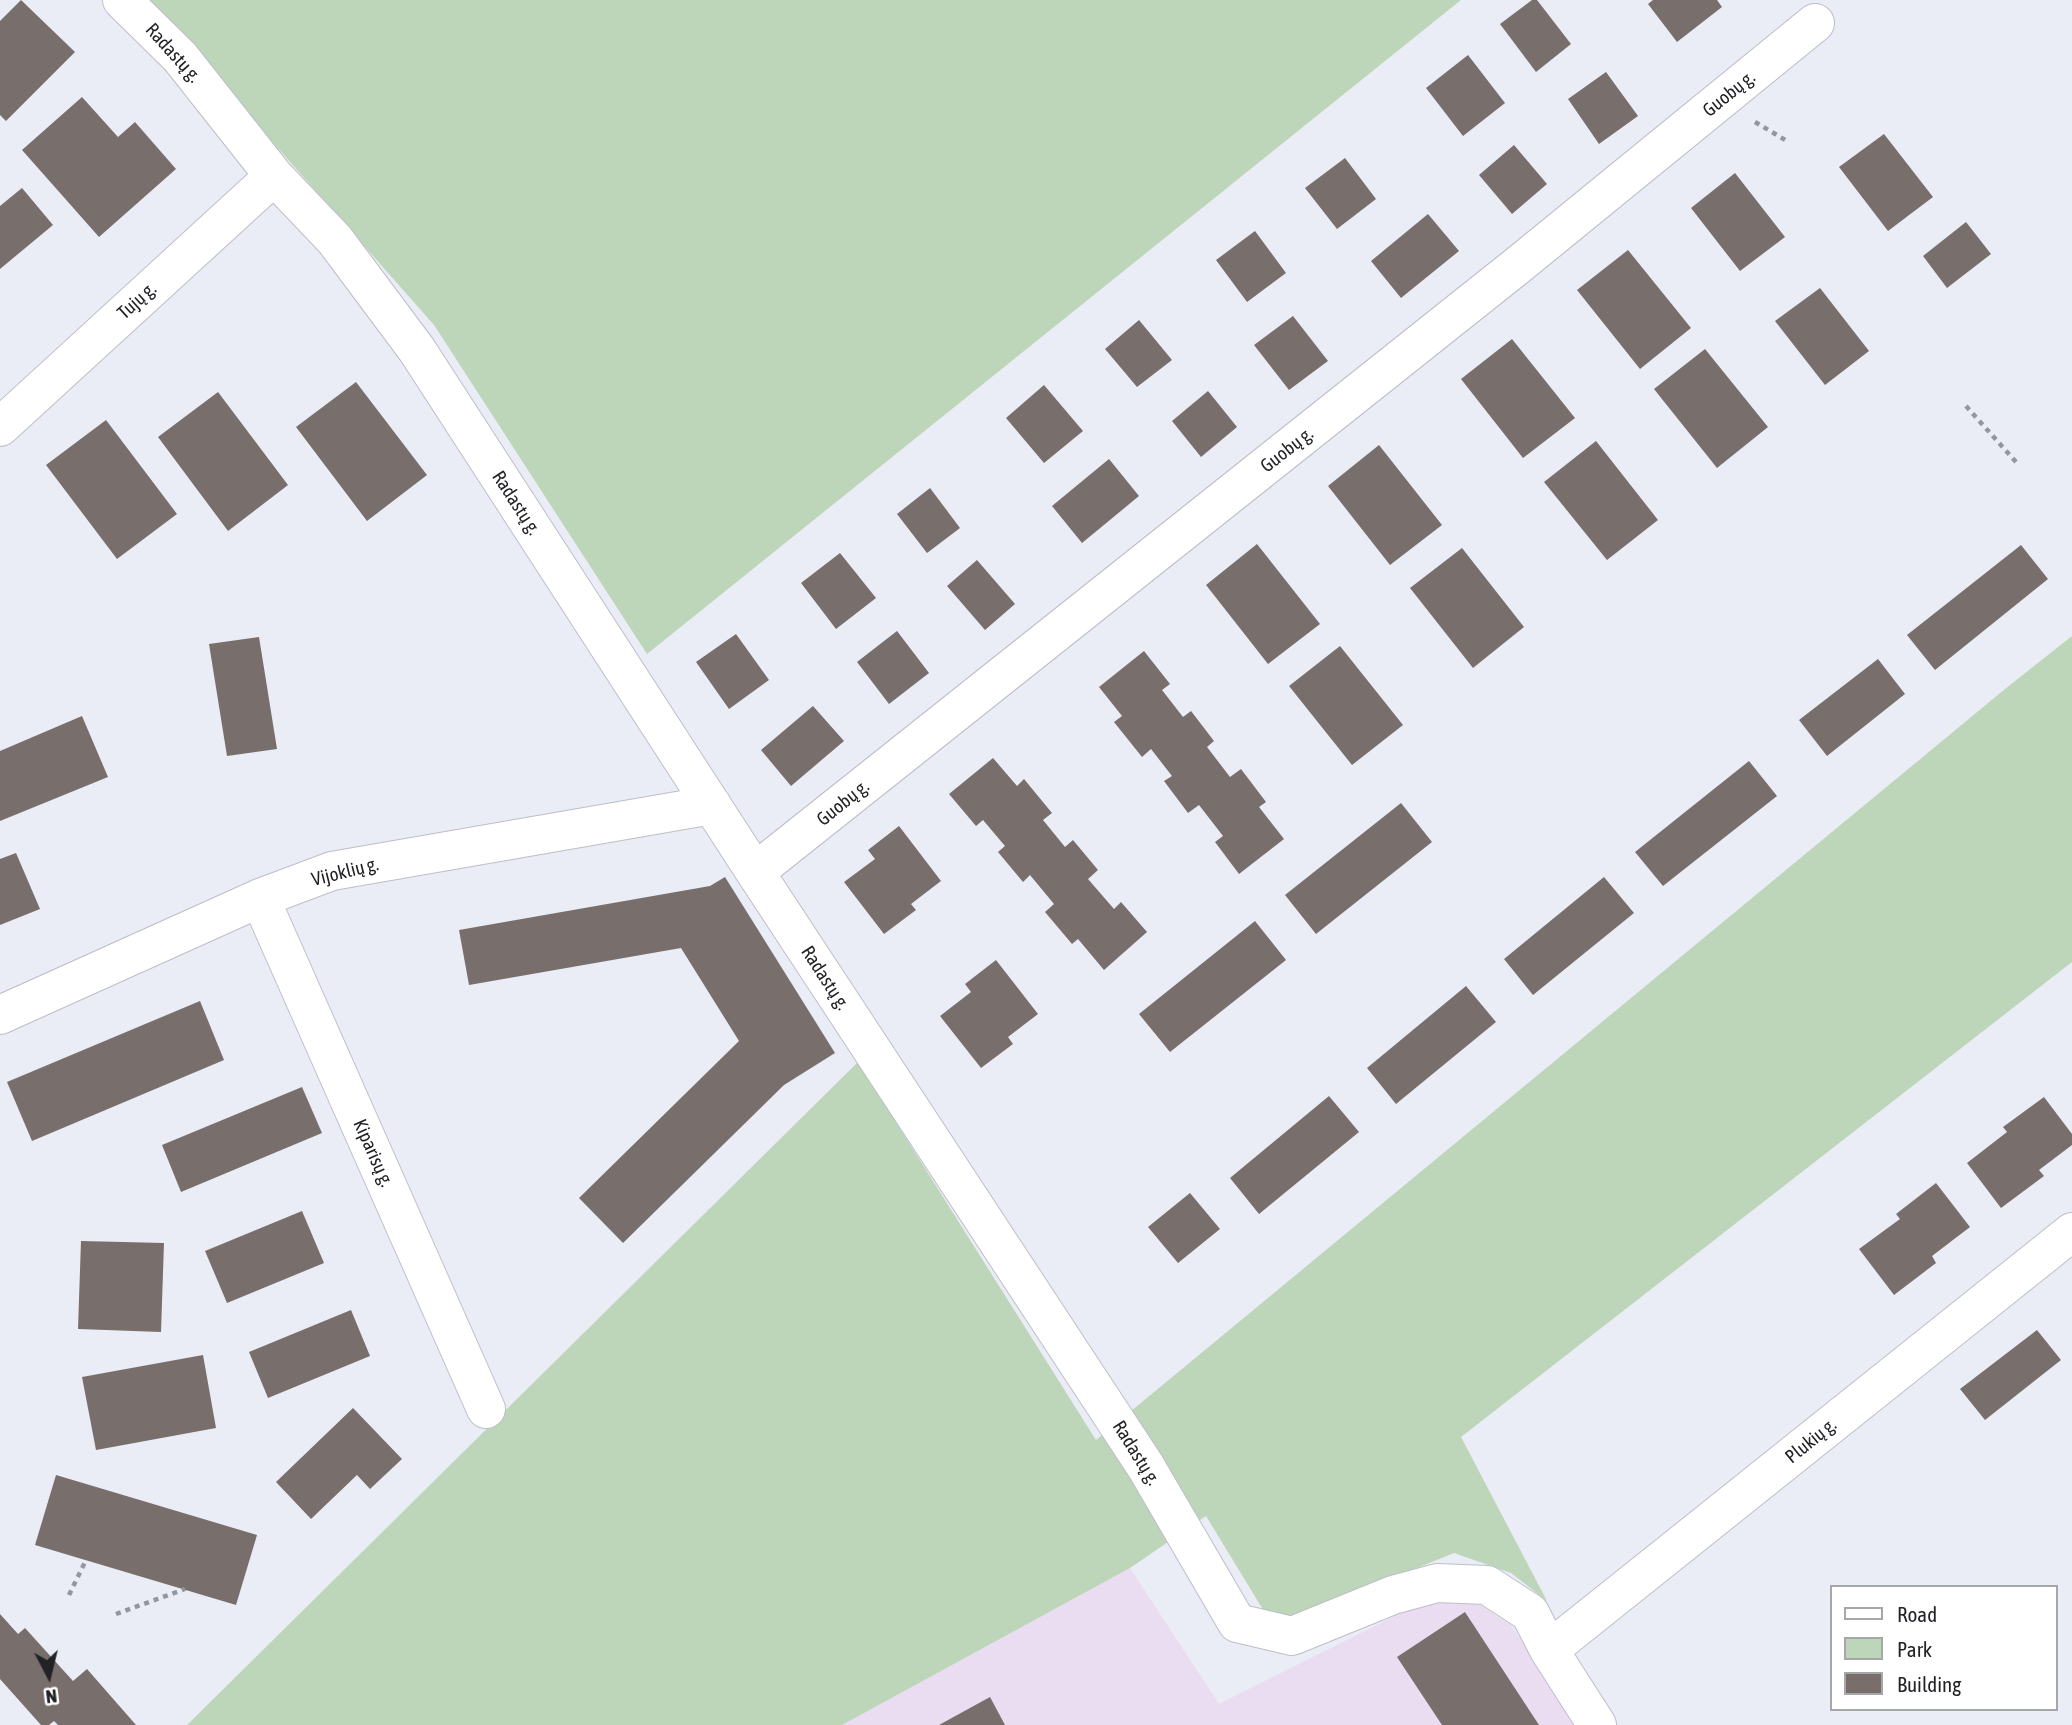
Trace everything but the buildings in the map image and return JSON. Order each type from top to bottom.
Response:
[{"type":"street","name":"Radastų g.","points":[[122,0],[180,57],[274,176],[335,240],[417,350],[755,872],[1146,1467],[1237,1623],[1293,1636],[1393,1595],[1437,1583],[1487,1585],[1530,1613],[1549,1650],[1597,1725]]},
{"type":"street","name":"Guobų g.","points":[[755,872],[1528,258],[1815,23]]},
{"type":"street","name":"Tujų g.","points":[[0,427],[274,176]]},
{"type":"street","name":"Vijoklių g.","points":[[0,1015],[260,898],[332,871],[712,805]]},
{"type":"street","name":"Kiparisų g.","points":[[260,898],[486,1409]]},
{"type":"street","name":"Plukių g.","points":[[1549,1650],[2072,1232]]},
{"type":"path","points":[[1966,406],[2016,462]]},
{"type":"path","points":[[69,1595],[86,1560]]},
{"type":"path","points":[[116,1614],[185,1589]]},
{"type":"shaded area","points":[[1130,1568],[1219,1704],[1409,1609],[1451,1601],[1477,1603],[1511,1625],[1578,1725],[842,1725]]},
{"type":"green space","points":[[147,0],[1461,0],[647,654],[434,325]]},
{"type":"green space","points":[[2072,636],[2072,962],[1461,1437],[1547,1601],[1511,1573],[1454,1553],[1273,1626],[1206,1516],[1130,1568],[842,1725],[187,1725],[858,1062],[1096,1440]]}]
